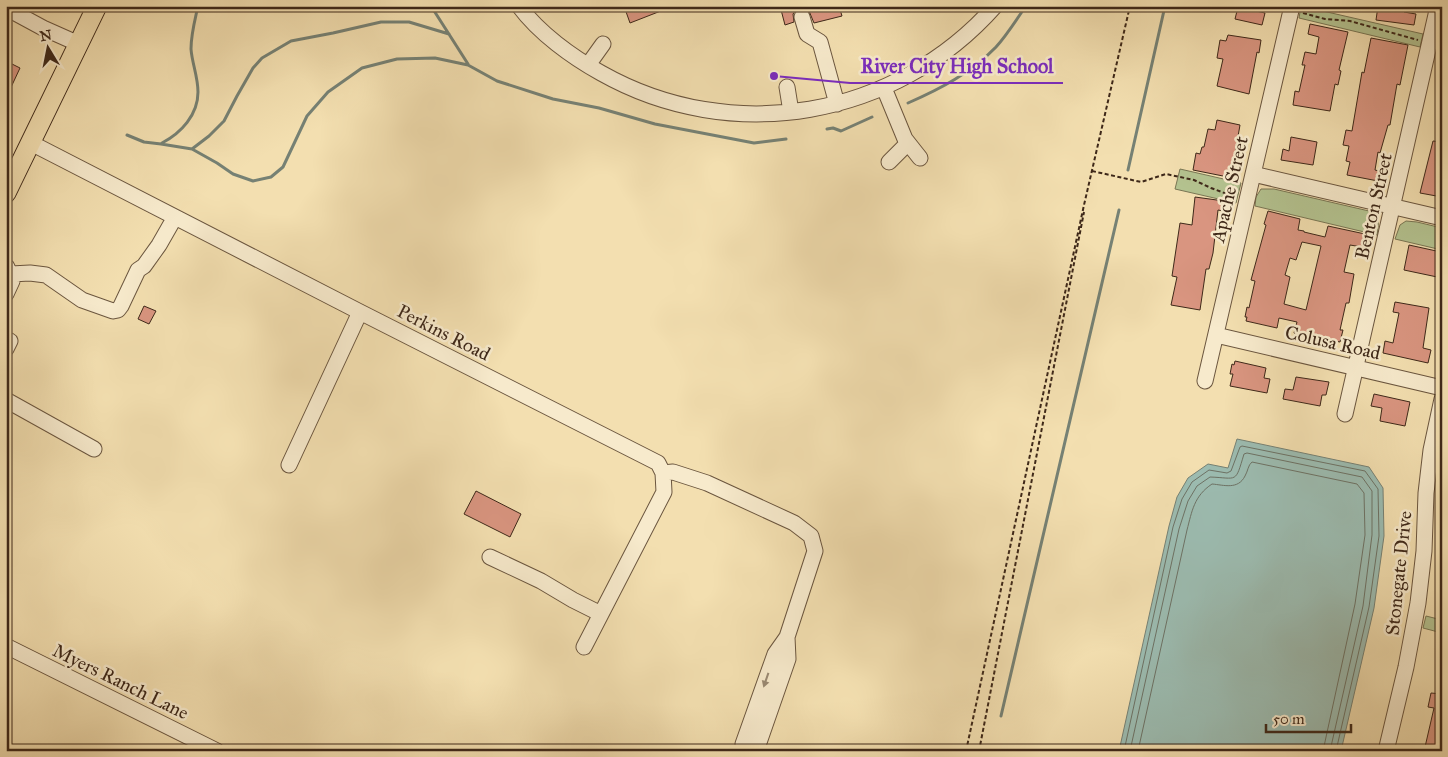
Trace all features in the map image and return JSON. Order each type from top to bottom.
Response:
[{"type":"main road","points":[[6,193],[97,6]]},
{"type":"street","points":[[519,6],[552,38],[588,66],[631,88],[656,98],[687,106],[731,113],[767,114],[837,104],[884,88],[915,72],[948,51],[975,28],[995,6]]},
{"type":"street","name":"Benton Street","points":[[1345,414],[1394,206],[1438,6]]},
{"type":"street","points":[[6,8],[78,44]]},
{"type":"street","name":"Apache Street","points":[[1205,380],[1291,9]]},
{"type":"street","points":[[802,17],[807,34],[820,42],[837,104]]},
{"type":"street","points":[[588,66],[603,44]]},
{"type":"street","points":[[787,87],[791,112]]},
{"type":"street","points":[[884,88],[908,143],[920,158]]},
{"type":"street","name":"Perkins Road","points":[[31,142],[658,463],[663,473]]},
{"type":"street","points":[[890,162],[908,143]]},
{"type":"street","points":[[1253,174],[1442,218]]},
{"type":"street","points":[[6,294],[12,281],[8,270],[46,275],[82,300],[112,311],[118,310],[138,270],[144,266],[159,245],[175,217]]},
{"type":"street","points":[[289,465],[360,312]]},
{"type":"street","name":"Colusa Road","points":[[1216,335],[1442,388]]},
{"type":"street","points":[[6,339],[10,341],[6,349]]},
{"type":"street","name":"Stonegate Drive","points":[[1386,751],[1406,666],[1418,603],[1424,550],[1427,484],[1431,450],[1442,399]]},
{"type":"street","points":[[6,400],[94,449]]},
{"type":"street","points":[[584,647],[664,492],[663,473],[674,472],[706,482],[794,523],[811,536],[815,551],[787,637],[775,654],[743,744],[743,751]]},
{"type":"street","points":[[490,557],[541,581],[602,614]]},
{"type":"street","points":[[756,751],[788,660],[787,637]]},
{"type":"street","name":"Myers Ranch Lane","points":[[6,646],[217,751]]},
{"type":"path","points":[[966,751],[1092,171],[1130,6]]},
{"type":"path","points":[[1272,6],[1291,9],[1325,19],[1350,21],[1421,41]]},
{"type":"path","points":[[1092,171],[1141,182],[1166,174],[1194,180],[1217,191],[1248,200]]},
{"type":"path","points":[[979,751],[1092,171]]},
{"type":"green space","points":[[1301,6],[1423,34],[1420,47],[1299,18]]},
{"type":"green space","points":[[1180,169],[1241,183],[1236,203],[1175,189]]},
{"type":"green space","points":[[1261,189],[1274,189],[1369,211],[1375,215],[1378,221],[1377,235],[1255,206],[1256,197]]},
{"type":"green space","points":[[1406,221],[1442,228],[1442,250],[1395,239],[1400,225]]},
{"type":"green space","points":[[1426,616],[1442,620],[1442,633],[1423,628]]},
{"type":"water","points":[[1237,439],[1369,467],[1383,488],[1384,536],[1374,608],[1341,751],[1119,751],[1177,497],[1188,478],[1208,464],[1228,468]]},
{"type":"building","points":[[624,6],[671,6],[671,7],[630,23]]},
{"type":"building","points":[[780,6],[839,6],[842,16],[814,23],[809,11],[800,8],[793,14],[794,22],[785,25]]},
{"type":"building","points":[[1378,6],[1404,6],[1404,12],[1416,14],[1414,25],[1376,20]]},
{"type":"building","points":[[1238,7],[1265,13],[1262,25],[1235,19]]},
{"type":"building","points":[[1310,24],[1348,32],[1339,70],[1341,71],[1338,85],[1335,84],[1330,111],[1293,105],[1295,91],[1299,92],[1305,65],[1302,65],[1305,52],[1316,54],[1319,37],[1308,34]]},
{"type":"building","points":[[1228,35],[1261,40],[1249,94],[1217,86],[1223,59],[1217,58],[1220,40],[1226,41]]},
{"type":"building","points":[[1371,38],[1408,45],[1400,85],[1397,84],[1390,125],[1388,125],[1380,153],[1378,152],[1375,170],[1379,171],[1378,181],[1347,175],[1350,162],[1346,161],[1349,146],[1343,145],[1346,130],[1352,131],[1362,72],[1364,73]]},
{"type":"building","points":[[6,61],[20,68],[6,98]]},
{"type":"building","points":[[1217,120],[1240,125],[1233,165],[1230,165],[1228,177],[1193,170],[1196,153],[1200,154],[1202,147],[1204,147],[1208,129],[1215,130]]},
{"type":"building","points":[[1291,137],[1317,142],[1313,165],[1281,160],[1283,149],[1289,151]]},
{"type":"building","points":[[1433,141],[1442,142],[1442,197],[1420,193]]},
{"type":"building","points":[[1195,197],[1224,201],[1223,211],[1218,210],[1213,253],[1209,269],[1206,269],[1200,310],[1171,305],[1177,277],[1172,276],[1180,223],[1192,225]]},
{"type":"building","points":[[1268,211],[1300,219],[1298,230],[1325,237],[1328,226],[1365,234],[1362,247],[1350,245],[1344,272],[1354,274],[1349,303],[1346,303],[1340,330],[1343,330],[1340,342],[1294,333],[1297,322],[1279,318],[1277,328],[1246,321],[1247,307],[1249,308],[1255,281],[1251,280],[1266,225],[1264,224]],"holes":[[[1302,242],[1321,246],[1306,310],[1284,304],[1290,277],[1285,275],[1290,258],[1296,260]]]},
{"type":"building","points":[[1409,245],[1441,252],[1438,263],[1442,263],[1442,278],[1404,270]]},
{"type":"building","points":[[1395,302],[1429,308],[1423,348],[1431,350],[1428,363],[1383,353],[1385,341],[1393,343],[1399,313],[1393,312]]},
{"type":"building","points":[[144,306],[156,311],[149,324],[138,319]]},
{"type":"building","points":[[1235,361],[1266,368],[1264,378],[1270,379],[1267,393],[1230,386],[1233,374],[1230,374],[1232,364],[1234,365]]},
{"type":"building","points":[[1296,377],[1329,382],[1326,395],[1322,395],[1320,406],[1283,399],[1285,389],[1293,390]]},
{"type":"building","points":[[1374,394],[1410,402],[1405,426],[1380,421],[1382,408],[1371,406]]},
{"type":"building","points":[[476,491],[521,514],[510,537],[464,514]]},
{"type":"building","points":[[1431,693],[1442,694],[1442,751],[1427,751],[1428,747],[1425,747],[1434,708],[1428,707]]},
{"type":"waterway","points":[[162,143],[182,129],[192,116],[195,108],[198,86],[191,49],[192,32],[198,6]]},
{"type":"waterway","points":[[431,6],[468,64]]},
{"type":"waterway","points":[[908,103],[943,86],[976,65],[1000,42],[1026,6]]},
{"type":"waterway","points":[[1128,170],[1165,6]]},
{"type":"waterway","points":[[192,149],[224,121],[253,68],[262,58],[291,41],[381,22],[409,22],[449,34]]},
{"type":"waterway","points":[[127,135],[144,142],[192,149],[233,174],[253,181],[271,177],[283,167],[307,116],[328,92],[362,68],[397,59],[435,58],[468,65],[497,81],[553,99],[599,108],[655,124],[754,143],[786,139]]},
{"type":"waterway","points":[[827,129],[833,128],[841,131],[872,117]]},
{"type":"waterway","points":[[1001,716],[1119,210]]},
{"type":"place","name":"River City High School","points":[[774,76]]}]
